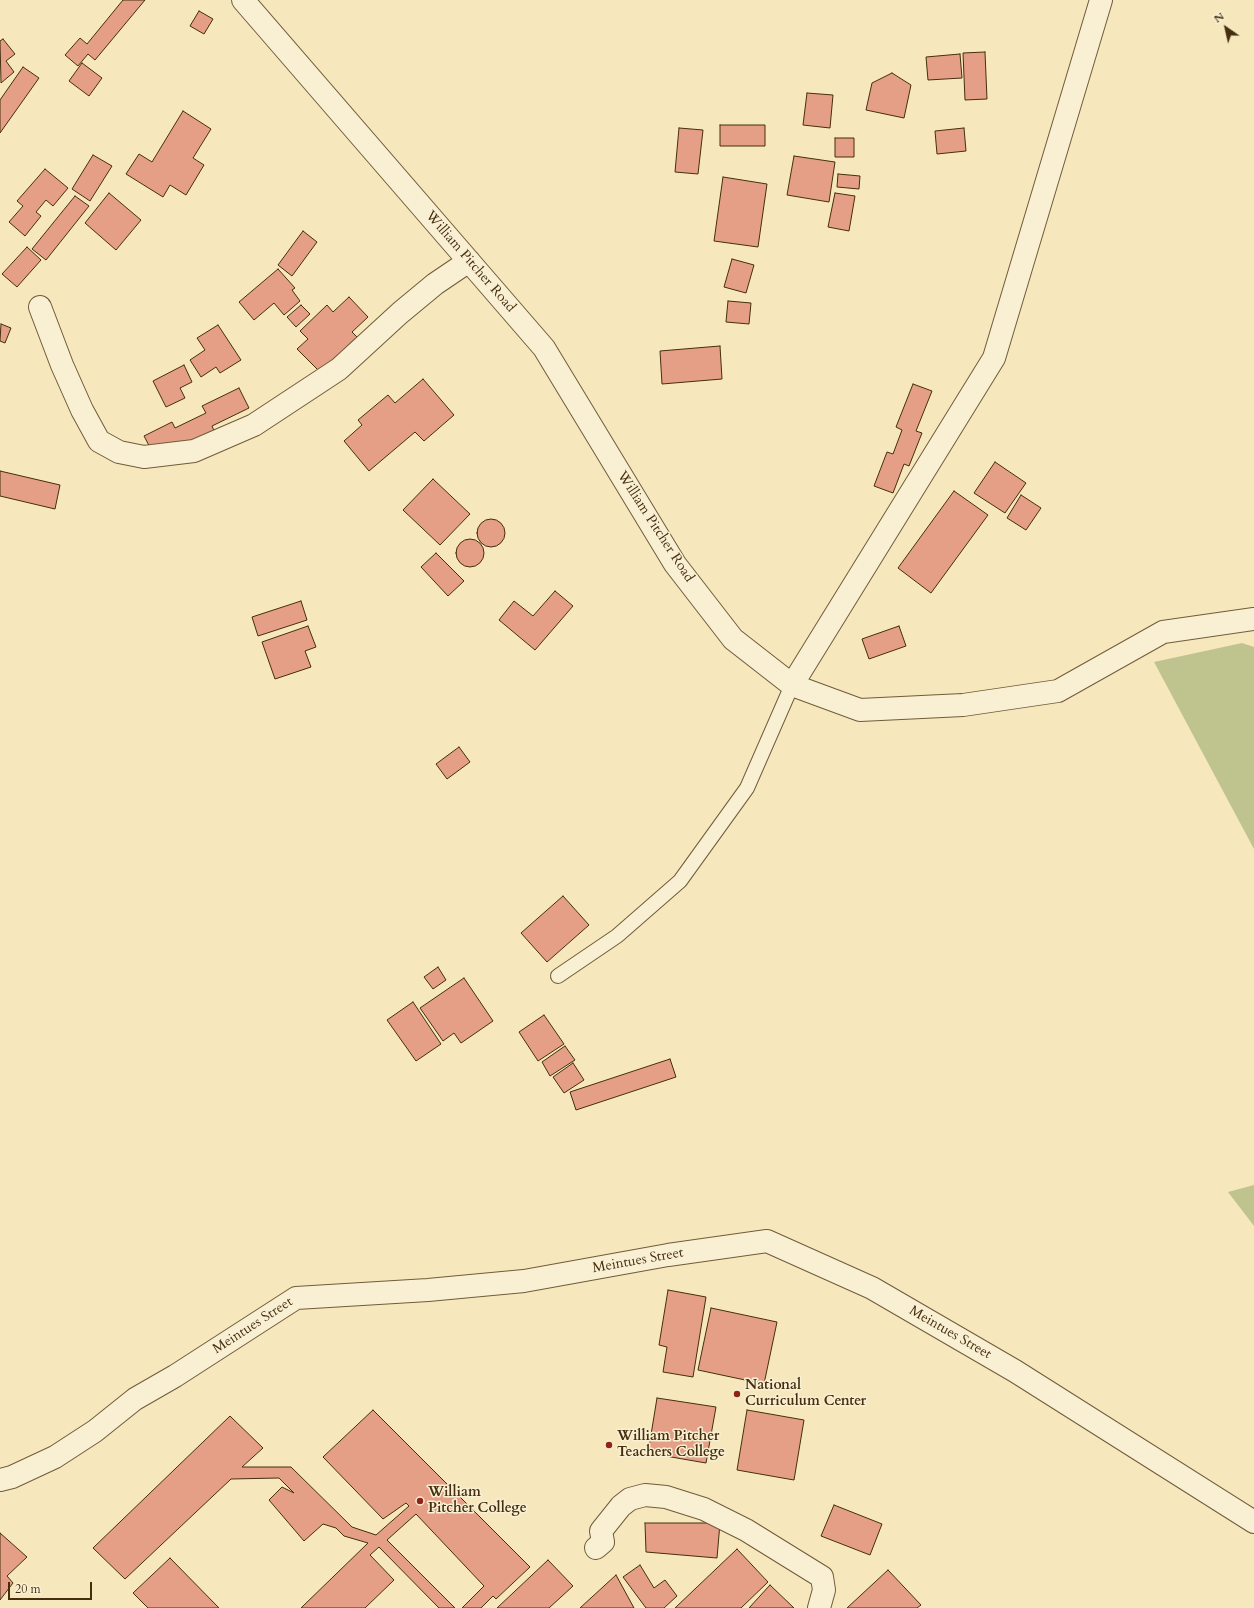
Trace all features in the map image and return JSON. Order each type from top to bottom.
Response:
[{"type":"street","name":"William Pitcher Road","points":[[243,0],[544,348],[675,564],[733,639],[792,685],[860,710],[963,705],[1058,690],[1162,632],[1254,619]]},
{"type":"street","points":[[792,685],[994,358],[1101,0]]},
{"type":"street","points":[[40,307],[62,365],[82,410],[99,441],[119,452],[144,457],[194,451],[254,425],[339,369],[424,294],[469,261]]},
{"type":"street","name":"Meintues Street","points":[[0,1480],[12,1477],[55,1457],[95,1431],[135,1399],[175,1376],[296,1298],[428,1290],[524,1281],[668,1255],[767,1242],[872,1288],[1015,1371],[1254,1522]]},
{"type":"street","points":[[596,1548],[603,1542],[601,1531],[621,1506],[630,1499],[645,1495],[666,1497],[704,1509],[746,1530],[822,1577],[824,1590],[819,1608]]},
{"type":"lane","points":[[558,976],[617,936],[680,881],[747,788],[792,685]]},
{"type":"green space","points":[[1242,643],[1254,647],[1254,849],[1154,662]]},
{"type":"green space","points":[[1254,1185],[1254,1226],[1228,1192]]},
{"type":"building","points":[[123,0],[145,0],[95,60],[88,54],[78,66],[65,55],[80,38],[87,44]]},
{"type":"building","points":[[199,11],[213,19],[204,34],[190,26]]},
{"type":"building","points":[[3,39],[15,54],[6,61],[14,72],[1,83],[0,41]]},
{"type":"building","points":[[985,52],[987,99],[965,100],[963,53]]},
{"type":"building","points":[[960,54],[962,78],[928,80],[926,57]]},
{"type":"building","points":[[82,63],[102,78],[89,96],[69,81]]},
{"type":"building","points":[[23,67],[39,78],[0,133],[0,100]]},
{"type":"building","points":[[892,73],[911,85],[904,118],[866,110],[872,83]]},
{"type":"building","points":[[807,93],[833,95],[830,128],[803,125]]},
{"type":"building","points":[[183,111],[211,129],[193,158],[204,165],[186,195],[170,185],[163,197],[126,174],[139,154],[152,162]]},
{"type":"building","points":[[720,125],[765,125],[765,146],[720,146]]},
{"type":"building","points":[[679,128],[703,130],[698,174],[675,172]]},
{"type":"building","points":[[964,128],[966,151],[937,154],[935,131]]},
{"type":"building","points":[[835,138],[854,138],[854,157],[835,157]]},
{"type":"building","points":[[93,155],[112,166],[90,201],[72,189]]},
{"type":"building","points":[[794,156],[835,162],[829,202],[787,195]]},
{"type":"building","points":[[45,169],[68,188],[53,206],[46,200],[36,212],[41,216],[25,236],[9,222],[23,206],[17,201]]},
{"type":"building","points":[[838,174],[860,176],[859,189],[837,187]]},
{"type":"building","points":[[723,177],[767,184],[758,247],[714,241]]},
{"type":"building","points":[[109,193],[141,220],[116,250],[85,223]]},
{"type":"building","points":[[835,193],[855,196],[849,231],[828,227]]},
{"type":"building","points":[[75,196],[89,206],[46,260],[32,249]]},
{"type":"building","points":[[303,231],[317,242],[292,276],[278,265]]},
{"type":"building","points":[[27,247],[41,260],[17,287],[2,274]]},
{"type":"building","points":[[732,259],[754,265],[746,293],[724,287]]},
{"type":"building","points":[[278,269],[295,288],[292,290],[300,301],[284,315],[274,303],[254,320],[239,302]]},
{"type":"building","points":[[349,297],[368,317],[352,332],[357,337],[320,372],[297,349],[308,339],[300,331],[327,305],[333,312]]},
{"type":"building","points":[[728,301],[751,303],[749,324],[726,322]]},
{"type":"building","points":[[301,305],[310,314],[296,327],[287,317]]},
{"type":"building","points":[[1,324],[11,328],[5,343],[0,341]]},
{"type":"building","points":[[218,325],[241,360],[220,373],[216,367],[201,377],[190,360],[205,350],[197,338]]},
{"type":"building","points":[[720,346],[722,379],[662,384],[660,351]]},
{"type":"building","points":[[184,365],[192,382],[180,388],[185,398],[166,407],[153,381]]},
{"type":"building","points":[[423,379],[454,415],[424,441],[415,432],[369,471],[344,441],[362,425],[358,420],[388,395],[395,403]]},
{"type":"building","points":[[913,384],[932,391],[916,431],[922,433],[909,466],[904,464],[893,493],[874,486],[887,452],[893,454],[902,430],[896,427]]},
{"type":"building","points":[[239,388],[249,408],[212,426],[215,433],[185,448],[154,455],[144,436],[172,422],[175,428],[206,413],[202,406]]},
{"type":"building","points":[[995,462],[1026,483],[1005,513],[974,493]]},
{"type":"building","points":[[0,471],[60,485],[55,509],[0,496]]},
{"type":"building","points":[[433,479],[470,514],[440,545],[403,510]]},
{"type":"building","points":[[954,491],[988,515],[931,593],[898,568]]},
{"type":"building","points":[[1021,495],[1041,508],[1026,530],[1007,518]]},
{"type":"building","points":[[491,519],[501,523],[505,533],[501,543],[491,547],[481,543],[477,533],[481,523]]},
{"type":"building","points":[[470,539],[480,543],[484,553],[480,563],[470,567],[460,563],[456,553],[460,543]]},
{"type":"building","points":[[436,553],[464,581],[448,596],[421,567]]},
{"type":"building","points":[[555,591],[573,606],[535,650],[499,620],[514,601],[533,616]]},
{"type":"building","points":[[301,601],[307,620],[258,636],[252,617]]},
{"type":"building","points":[[308,626],[316,647],[305,651],[311,667],[275,679],[262,642]]},
{"type":"building","points":[[899,626],[906,646],[869,659],[862,639]]},
{"type":"building","points":[[459,747],[470,762],[447,779],[436,764]]},
{"type":"building","points":[[563,896],[589,925],[547,962],[521,933]]},
{"type":"building","points":[[438,967],[446,980],[433,989],[424,977]]},
{"type":"building","points":[[464,978],[493,1021],[461,1043],[454,1033],[443,1041],[420,1008]]},
{"type":"building","points":[[413,1002],[441,1044],[416,1061],[387,1020]]},
{"type":"building","points":[[544,1015],[564,1044],[538,1061],[519,1032]]},
{"type":"building","points":[[565,1046],[575,1060],[550,1076],[542,1062]]},
{"type":"building","points":[[670,1059],[676,1077],[576,1110],[570,1092]]},
{"type":"building","points":[[573,1063],[584,1080],[564,1093],[553,1077]]},
{"type":"building","points":[[668,1290],[706,1297],[693,1377],[663,1372],[667,1347],[659,1345]]},
{"type":"building","points":[[711,1308],[777,1322],[764,1384],[698,1370]]},
{"type":"building","points":[[657,1398],[716,1407],[706,1463],[648,1453]]},
{"type":"building","points":[[373,1410],[530,1567],[496,1599],[493,1596],[481,1608],[462,1608],[484,1586],[416,1514],[387,1540],[455,1608],[439,1608],[379,1547],[370,1555],[394,1580],[365,1608],[301,1608],[368,1543],[344,1536],[336,1528],[323,1524],[304,1541],[269,1500],[282,1487],[294,1493],[279,1478],[231,1479],[125,1579],[93,1548],[230,1416],[263,1448],[242,1467],[291,1467],[352,1527],[376,1535],[409,1506],[406,1503],[383,1519],[323,1457]]},
{"type":"building","points":[[747,1410],[804,1420],[794,1480],[737,1470]]},
{"type":"building","points":[[834,1505],[882,1524],[870,1555],[821,1536]]},
{"type":"building","points":[[645,1523],[720,1523],[717,1558],[646,1552]]},
{"type":"building","points":[[0,1533],[27,1557],[7,1576],[13,1583],[0,1600]]},
{"type":"building","points":[[737,1549],[768,1582],[741,1608],[675,1608]]},
{"type":"building","points":[[170,1558],[219,1608],[148,1608],[133,1593]]},
{"type":"building","points":[[548,1560],[573,1586],[549,1608],[497,1608]]},
{"type":"building","points":[[640,1565],[654,1588],[665,1580],[677,1596],[664,1608],[646,1608],[623,1577]]},
{"type":"building","points":[[888,1570],[921,1605],[917,1608],[847,1608]]},
{"type":"building","points":[[616,1575],[634,1608],[580,1608]]},
{"type":"building","points":[[770,1585],[794,1608],[749,1608]]},
{"type":"place","name":"National Curriculum Center","points":[[737,1394]]},
{"type":"place","name":"William Pitcher Teachers College","points":[[609,1445]]},
{"type":"place","name":"William Pitcher College","points":[[420,1501]]}]
